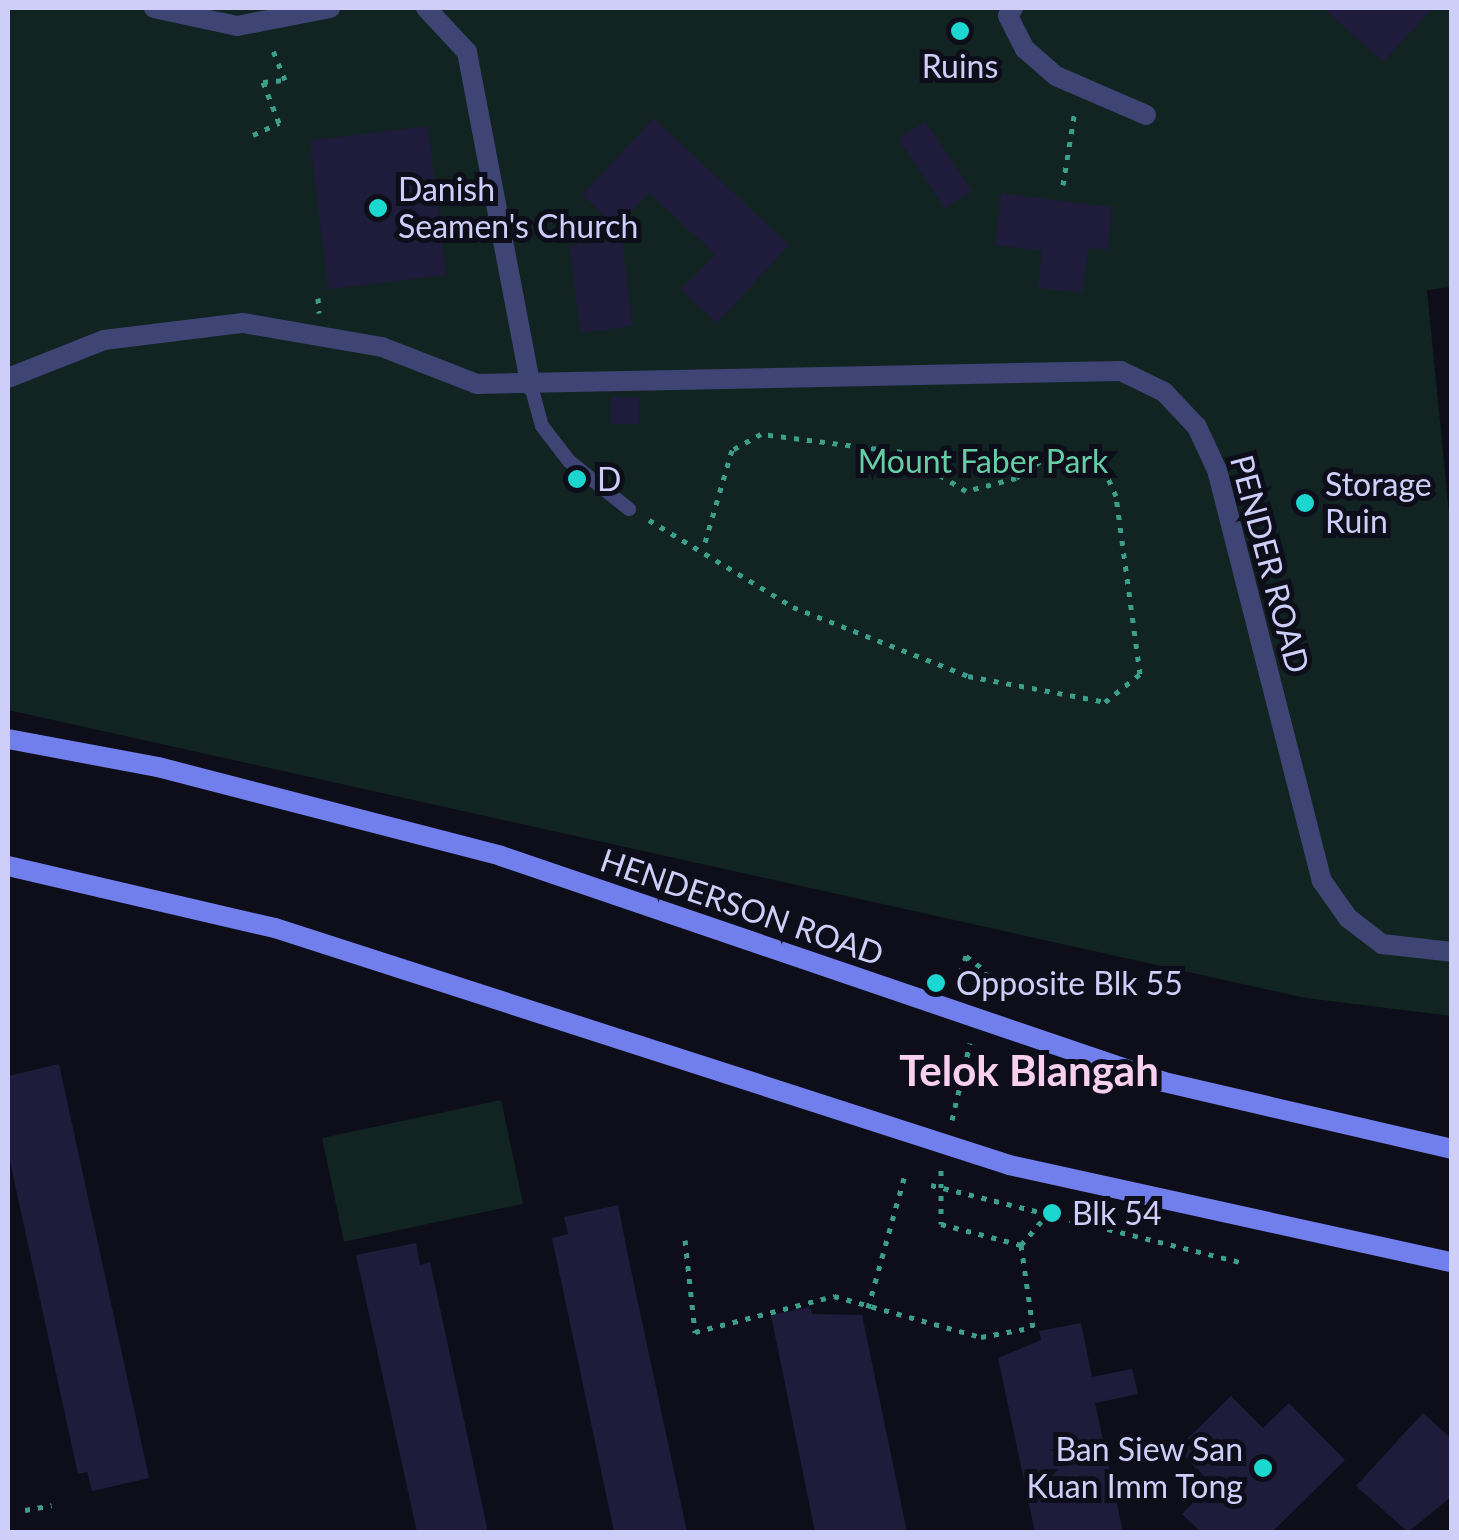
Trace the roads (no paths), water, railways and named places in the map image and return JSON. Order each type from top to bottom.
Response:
[{"type":"main road","name":"HENDERSON ROAD","points":[[8,740],[158,767],[501,856],[1164,1082],[1452,1149]]},
{"type":"main road","points":[[8,866],[275,928],[947,1148],[1078,1181],[1452,1262]]},
{"type":"street","points":[[154,8],[236,26],[330,8]]},
{"type":"street","points":[[426,8],[467,52],[531,386]]},
{"type":"street","points":[[1014,8],[1008,16],[1026,49],[1056,76],[1146,115]]},
{"type":"street","name":"PENDER ROAD","points":[[8,378],[104,340],[243,323],[382,347],[477,384],[531,386],[1122,371],[1164,392],[1197,426],[1217,470],[1322,881],[1348,918],[1382,944],[1452,952]]},
{"type":"lane","points":[[531,386],[542,426],[569,461],[630,508]]},
{"type":"place","name":"Ruins","points":[[960,31]]},
{"type":"place","name":"Danish Seamen's Church","points":[[378,208]]},
{"type":"place","name":"D","points":[[577,479]]},
{"type":"place","name":"Storage Ruin","points":[[1305,503]]},
{"type":"place","name":"Opposite Blk 55","points":[[936,983]]},
{"type":"place","name":"Blk 54","points":[[1052,1213]]},
{"type":"place","name":"Ban Siew San Kuan Imm Tong","points":[[1263,1468]]},
{"type":"district","name":"Telok Blangah","points":[[1029,1070]]},
{"type":"park label","name":"Mount Faber Park","points":[[983,461]]}]
